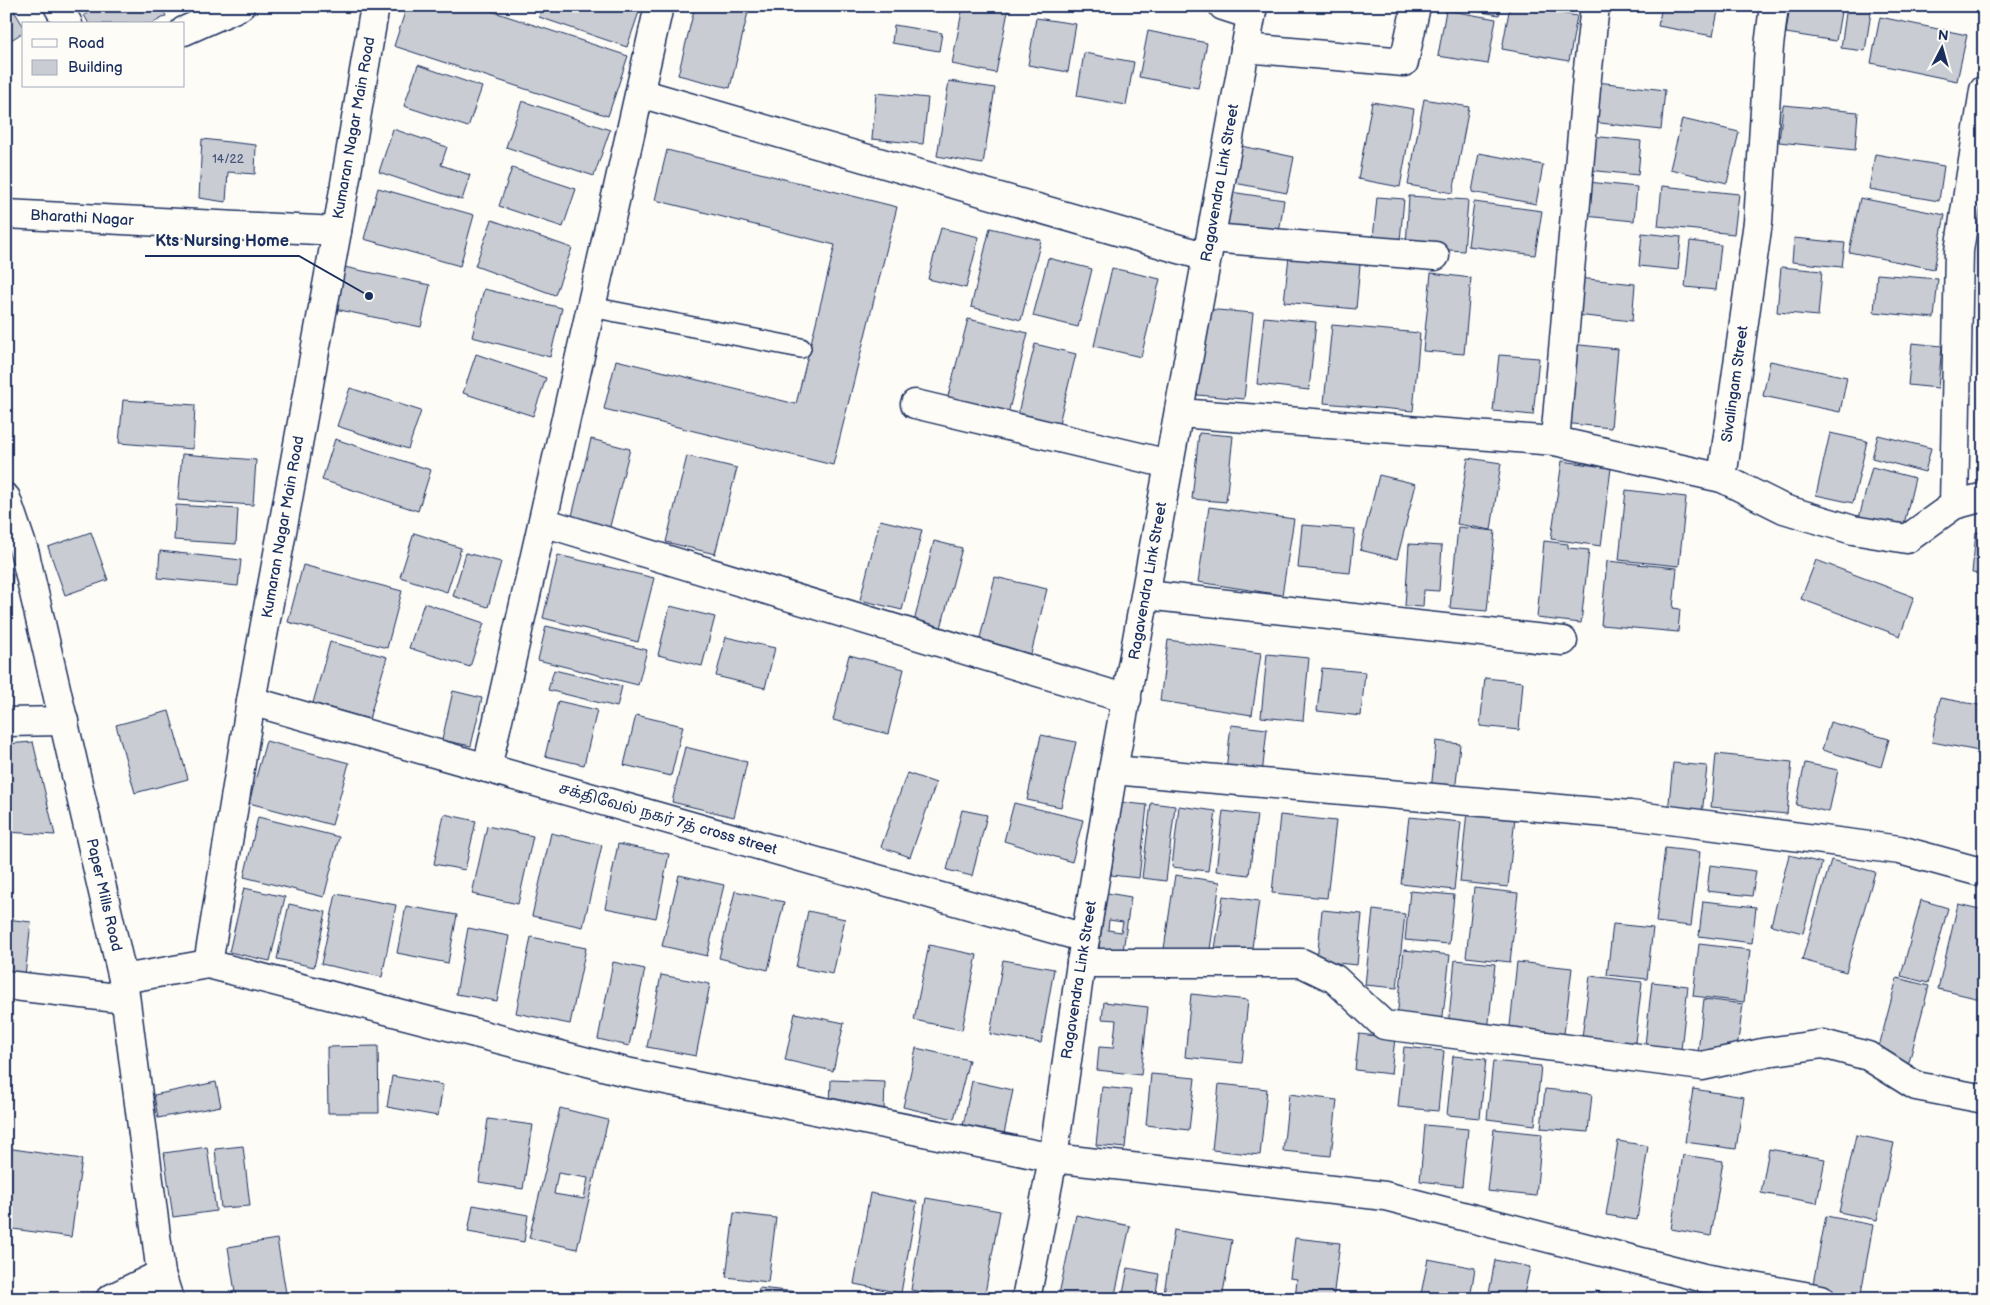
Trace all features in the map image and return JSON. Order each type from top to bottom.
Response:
[{"type":"street","points":[[58,6],[67,22]]},
{"type":"street","points":[[185,31],[240,6]]},
{"type":"street","name":"Kumaran Nagar Main Road","points":[[208,964],[251,701],[337,231],[375,6]]},
{"type":"street","points":[[488,768],[659,6]]},
{"type":"street","points":[[1223,6],[1252,10]]},
{"type":"street","points":[[1245,48],[1404,62],[1416,6]]},
{"type":"street","points":[[1555,441],[1595,6]]},
{"type":"street","name":"Sivalingam Street","points":[[1722,478],[1758,222],[1769,46],[1774,6]]},
{"type":"street","name":"Ragavendra Link Street","points":[[1026,1299],[1053,1158],[1083,950],[1113,770],[1252,10]]},
{"type":"street","points":[[1954,505],[1960,251],[1984,90]]},
{"type":"street","points":[[640,92],[1209,247],[1435,256]]},
{"type":"street","name":"Bharathi Nagar","points":[[6,214],[337,231]]},
{"type":"street","points":[[915,404],[1169,464]]},
{"type":"street","points":[[1179,413],[1555,441],[1722,478],[1784,509],[1853,530],[1907,540],[1954,505],[1984,497]]},
{"type":"street","name":"Paper Mills Road","points":[[6,498],[16,554],[64,721],[124,989],[165,1287]]},
{"type":"street","points":[[543,522],[1127,699]]},
{"type":"street","points":[[1146,594],[1563,641]]},
{"type":"street","name":"சக்திவேல் நகர் 7த் cross street","points":[[251,701],[488,768],[1083,950],[1302,963],[1335,978],[1384,1025],[1702,1066],[1767,1052],[1823,1044],[1868,1056],[1916,1086],[1984,1098]]},
{"type":"street","points":[[6,722],[64,721]]},
{"type":"street","points":[[1113,770],[1639,816],[1900,850],[1984,873]]},
{"type":"street","points":[[6,985],[124,989],[208,964],[626,1072],[1053,1158],[1385,1196],[1698,1288],[1821,1299]]},
{"type":"street","points":[[110,1299],[165,1287]]},
{"type":"lane","points":[[591,307],[802,348]]},
{"type":"building","points":[[6,6],[11,6],[22,24],[22,33],[6,43]]},
{"type":"building","points":[[100,6],[161,6],[166,16],[155,22],[88,22],[84,15]]},
{"type":"building","points":[[407,6],[476,6],[628,56],[608,116],[394,46]]},
{"type":"building","points":[[542,6],[641,6],[627,47],[539,17]]},
{"type":"building","points":[[695,6],[749,8],[730,88],[678,75]]},
{"type":"building","points":[[963,6],[1009,6],[996,73],[952,64]]},
{"type":"building","points":[[1448,6],[1501,6],[1499,15]]},
{"type":"building","points":[[1510,6],[1577,16],[1569,61],[1502,49]]},
{"type":"building","points":[[1662,6],[1719,6],[1713,36],[1658,26]]},
{"type":"building","points":[[1790,6],[1842,6],[1836,41],[1786,33]]},
{"type":"building","points":[[1847,6],[1872,6],[1865,51],[1841,48]]},
{"type":"building","points":[[1446,10],[1496,19],[1488,64],[1438,56]]},
{"type":"building","points":[[1880,17],[1967,35],[1957,81],[1871,63]]},
{"type":"building","points":[[1036,18],[1076,24],[1068,72],[1028,65]]},
{"type":"building","points":[[894,25],[942,33],[939,51],[892,43]]},
{"type":"building","points":[[1148,31],[1207,43],[1198,88],[1139,77]]},
{"type":"building","points":[[1084,53],[1134,62],[1126,105],[1077,96]]},
{"type":"building","points":[[418,65],[482,87],[468,127],[404,106]]},
{"type":"building","points":[[949,81],[995,88],[983,164],[937,156]]},
{"type":"building","points":[[1597,82],[1665,90],[1661,130],[1592,122]]},
{"type":"building","points":[[876,93],[928,98],[923,144],[872,139]]},
{"type":"building","points":[[1424,99],[1469,107],[1453,193],[1408,185]]},
{"type":"building","points":[[522,101],[610,130],[594,176],[506,147]]},
{"type":"building","points":[[1372,102],[1414,109],[1400,187],[1358,179]]},
{"type":"building","points":[[1783,105],[1858,112],[1855,150],[1779,142]]},
{"type":"building","points":[[1682,119],[1739,132],[1727,183],[1670,169]]},
{"type":"building","points":[[393,129],[447,147],[441,165],[470,175],[462,200],[379,172]]},
{"type":"building","points":[[1591,136],[1641,141],[1638,175],[1588,170]]},
{"type":"building","points":[[202,139],[256,145],[255,174],[228,172],[226,202],[199,198]]},
{"type":"building","points":[[1236,145],[1294,157],[1287,193],[1229,182]]},
{"type":"building","points":[[667,150],[897,207],[833,465],[604,409],[616,360],[796,404],[835,245],[655,200]]},
{"type":"building","points":[[1479,153],[1543,165],[1536,204],[1472,192]]},
{"type":"building","points":[[1875,154],[1944,166],[1939,201],[1869,189]]},
{"type":"building","points":[[512,168],[576,189],[563,227],[499,206]]},
{"type":"building","points":[[1588,182],[1637,187],[1634,221],[1585,216]]},
{"type":"building","points":[[1662,186],[1739,194],[1734,234],[1658,226]]},
{"type":"building","points":[[378,188],[474,215],[460,266],[364,239]]},
{"type":"building","points":[[1224,191],[1284,200],[1278,240],[1218,231]]},
{"type":"building","points":[[1409,196],[1468,200],[1464,251],[1406,247]]},
{"type":"building","points":[[1377,197],[1404,199],[1399,251],[1372,249]]},
{"type":"building","points":[[1860,198],[1945,215],[1934,269],[1849,252]]},
{"type":"building","points":[[1474,202],[1542,211],[1535,255],[1468,246]]},
{"type":"building","points":[[492,220],[572,248],[555,295],[475,266]]},
{"type":"building","points":[[941,228],[979,237],[966,288],[928,279]]},
{"type":"building","points":[[990,228],[1041,240],[1021,320],[971,307]]},
{"type":"building","points":[[1642,233],[1681,237],[1678,270],[1639,266]]},
{"type":"building","points":[[1794,238],[1845,243],[1842,267],[1792,262]]},
{"type":"building","points":[[1690,241],[1721,245],[1716,290],[1685,287]]},
{"type":"building","points":[[1290,247],[1361,254],[1356,309],[1284,302]]},
{"type":"building","points":[[1048,258],[1092,269],[1078,327],[1033,316]]},
{"type":"building","points":[[344,267],[430,285],[421,327],[335,309]]},
{"type":"building","points":[[1781,267],[1822,271],[1818,316],[1777,312]]},
{"type":"building","points":[[1112,268],[1160,279],[1141,357],[1094,346]]},
{"type":"building","points":[[1431,273],[1471,278],[1464,354],[1423,351]]},
{"type":"building","points":[[1877,274],[1938,279],[1934,318],[1874,312]]},
{"type":"building","points":[[1579,278],[1635,284],[1632,321],[1576,315]]},
{"type":"building","points":[[484,289],[562,308],[550,357],[472,337]]},
{"type":"building","points":[[1205,309],[1253,313],[1244,399],[1197,395]]},
{"type":"building","points":[[1264,317],[1316,322],[1309,390],[1257,384]]},
{"type":"building","points":[[968,319],[1028,333],[1007,418],[946,404]]},
{"type":"building","points":[[1332,325],[1420,333],[1413,411],[1324,403]]},
{"type":"building","points":[[1912,343],[1942,346],[1938,388],[1908,385]]},
{"type":"building","points":[[1035,344],[1076,354],[1059,423],[1018,413]]},
{"type":"building","points":[[1571,344],[1618,349],[1611,428],[1563,423]]},
{"type":"building","points":[[476,354],[546,378],[533,416],[463,393]]},
{"type":"building","points":[[1499,355],[1539,358],[1533,415],[1493,411]]},
{"type":"building","points":[[1770,361],[1847,377],[1840,412],[1763,396]]},
{"type":"building","points":[[350,388],[421,411],[408,449],[337,426]]},
{"type":"building","points":[[123,400],[195,405],[193,449],[119,443]]},
{"type":"building","points":[[1199,433],[1233,436],[1226,502],[1192,499]]},
{"type":"building","points":[[1830,433],[1867,441],[1853,503],[1816,495]]},
{"type":"building","points":[[1878,435],[1931,448],[1925,472],[1872,458]]},
{"type":"building","points":[[335,439],[431,470],[418,511],[322,480]]},
{"type":"building","points":[[591,439],[630,449],[609,530],[571,520]]},
{"type":"building","points":[[182,454],[256,460],[253,505],[178,500]]},
{"type":"building","points":[[687,456],[737,468],[715,554],[666,542]]},
{"type":"building","points":[[1468,458],[1501,463],[1491,530],[1457,524]]},
{"type":"building","points":[[1562,461],[1611,468],[1601,546],[1551,539]]},
{"type":"building","points":[[1872,467],[1915,478],[1901,537],[1857,526]]},
{"type":"building","points":[[1379,475],[1416,484],[1397,559],[1360,550]]},
{"type":"building","points":[[1626,490],[1686,497],[1679,566],[1619,560]]},
{"type":"building","points":[[176,505],[238,509],[236,544],[174,540]]},
{"type":"building","points":[[1209,507],[1294,519],[1282,595],[1198,582]]},
{"type":"building","points":[[880,520],[922,530],[902,610],[860,600]]},
{"type":"building","points":[[1302,525],[1355,529],[1350,573],[1298,568]]},
{"type":"building","points":[[1458,527],[1495,531],[1487,611],[1450,608]]},
{"type":"building","points":[[91,532],[108,580],[65,595],[48,547]]},
{"type":"building","points":[[1976,532],[1984,533],[1984,574],[1972,573]]},
{"type":"building","points":[[414,533],[461,548],[447,592],[400,577]]},
{"type":"building","points":[[934,541],[962,548],[941,628],[914,622]]},
{"type":"building","points":[[1544,541],[1568,544],[1568,548],[1589,550],[1581,623],[1537,618]]},
{"type":"building","points":[[1409,544],[1442,546],[1439,591],[1424,590],[1423,607],[1405,606]]},
{"type":"building","points":[[160,551],[241,560],[238,586],[158,578]]},
{"type":"building","points":[[466,553],[501,562],[488,607],[453,596]]},
{"type":"building","points":[[558,555],[654,578],[638,642],[543,618]]},
{"type":"building","points":[[1816,560],[1914,597],[1900,636],[1801,599]]},
{"type":"building","points":[[1607,561],[1677,568],[1673,608],[1680,609],[1678,632],[1601,625]]},
{"type":"building","points":[[303,565],[402,591],[387,648],[288,622]]},
{"type":"building","points":[[6,574],[13,574],[8,625],[6,625]]},
{"type":"building","points":[[995,577],[1047,589],[1031,654],[979,642]]},
{"type":"building","points":[[424,603],[484,623],[470,667],[409,648]]},
{"type":"building","points":[[670,606],[715,617],[702,666],[658,655]]},
{"type":"building","points":[[546,626],[647,650],[638,685],[538,660]]},
{"type":"building","points":[[726,637],[775,648],[765,688],[716,676]]},
{"type":"building","points":[[1168,640],[1261,653],[1252,715],[1160,701]]},
{"type":"building","points":[[330,642],[387,657],[369,719],[313,703]]},
{"type":"building","points":[[1267,654],[1309,658],[1303,721],[1261,717]]},
{"type":"building","points":[[849,655],[904,669],[888,734],[833,720]]},
{"type":"building","points":[[1322,668],[1365,672],[1361,716],[1317,711]]},
{"type":"building","points":[[554,670],[622,686],[617,707],[548,690]]},
{"type":"building","points":[[1485,678],[1523,682],[1519,730],[1480,726]]},
{"type":"building","points":[[453,691],[482,698],[471,746],[442,740]]},
{"type":"building","points":[[1940,698],[1984,706],[1984,752],[1932,742]]},
{"type":"building","points":[[558,701],[597,710],[584,765],[545,756]]},
{"type":"building","points":[[169,711],[188,779],[135,793],[116,725]]},
{"type":"building","points":[[636,715],[683,726],[671,776],[624,765]]},
{"type":"building","points":[[1830,722],[1889,739],[1881,767],[1822,750]]},
{"type":"building","points":[[1231,725],[1267,729],[1262,775],[1226,771]]},
{"type":"building","points":[[1041,735],[1076,742],[1061,807],[1027,800]]},
{"type":"building","points":[[266,741],[349,763],[332,825],[249,803]]},
{"type":"building","points":[[1436,741],[1460,744],[1455,793],[1431,791]]},
{"type":"building","points":[[33,742],[55,835],[6,832],[6,744]]},
{"type":"building","points":[[685,747],[747,762],[734,817],[672,802]]},
{"type":"building","points":[[1716,754],[1792,762],[1787,814],[1711,807]]},
{"type":"building","points":[[1673,763],[1707,766],[1702,815],[1668,812]]},
{"type":"building","points":[[1805,763],[1838,770],[1829,812],[1796,805]]},
{"type":"building","points":[[907,773],[936,783],[910,857],[881,847]]},
{"type":"building","points":[[1118,802],[1147,805],[1139,878],[1111,875]]},
{"type":"building","points":[[1014,803],[1083,820],[1072,862],[1004,841]]},
{"type":"building","points":[[1151,803],[1175,806],[1166,881],[1142,878]]},
{"type":"building","points":[[1179,806],[1216,811],[1208,871],[1172,867]]},
{"type":"building","points":[[962,810],[987,815],[972,876],[947,870]]},
{"type":"building","points":[[1223,811],[1257,815],[1249,875],[1216,871]]},
{"type":"building","points":[[1467,811],[1515,816],[1508,887],[1460,882]]},
{"type":"building","points":[[444,814],[476,821],[465,870],[434,864]]},
{"type":"building","points":[[1280,815],[1336,821],[1327,898],[1272,893]]},
{"type":"building","points":[[258,817],[339,837],[324,897],[244,877]]},
{"type":"building","points":[[1409,817],[1461,822],[1454,890],[1401,884]]},
{"type":"building","points":[[487,826],[533,836],[518,904],[472,894]]},
{"type":"building","points":[[551,833],[602,845],[583,927],[532,916]]},
{"type":"building","points":[[618,844],[669,854],[656,918],[605,908]]},
{"type":"building","points":[[1665,848],[1700,852],[1691,926],[1656,922]]},
{"type":"building","points":[[1789,855],[1822,863],[1803,933],[1771,925]]},
{"type":"building","points":[[1831,860],[1875,872],[1846,972],[1802,960]]},
{"type":"building","points":[[1710,865],[1756,871],[1752,896],[1707,891]]},
{"type":"building","points":[[679,875],[724,885],[707,956],[662,946]]},
{"type":"building","points":[[1175,875],[1220,882],[1209,956],[1164,949]]},
{"type":"building","points":[[244,888],[285,897],[270,961],[229,952]]},
{"type":"building","points":[[1474,888],[1518,893],[1510,962],[1466,957]]},
{"type":"building","points":[[735,891],[784,902],[768,970],[719,958]]},
{"type":"building","points":[[1410,891],[1454,895],[1449,944],[1405,940]]},
{"type":"building","points":[[1107,893],[1131,897],[1122,957],[1098,954]],"holes":[[[1109,920],[1123,922],[1121,932],[1108,930]]]},
{"type":"building","points":[[336,894],[396,905],[382,977],[321,964]]},
{"type":"building","points":[[1223,896],[1259,901],[1251,954],[1215,949]]},
{"type":"building","points":[[1921,900],[1948,908],[1928,983],[1901,976]]},
{"type":"building","points":[[1703,901],[1756,907],[1752,943],[1699,936]]},
{"type":"building","points":[[289,904],[326,912],[314,967],[277,959]]},
{"type":"building","points":[[1958,904],[1984,910],[1984,1000],[1938,989]]},
{"type":"building","points":[[406,906],[457,915],[448,963],[397,953]]},
{"type":"building","points":[[1322,910],[1362,914],[1357,965],[1317,961]]},
{"type":"building","points":[[1373,910],[1405,914],[1397,988],[1365,985]]},
{"type":"building","points":[[808,911],[845,919],[833,974],[796,967]]},
{"type":"building","points":[[6,919],[31,922],[25,976],[6,974]]},
{"type":"building","points":[[1613,924],[1653,928],[1647,979],[1607,975]]},
{"type":"building","points":[[468,928],[509,936],[497,1001],[456,994]]},
{"type":"building","points":[[531,937],[586,948],[570,1024],[516,1013]]},
{"type":"building","points":[[1699,944],[1750,950],[1744,1002],[1693,996]]},
{"type":"building","points":[[929,945],[977,955],[962,1030],[914,1020]]},
{"type":"building","points":[[1404,950],[1450,955],[1442,1024],[1397,1019]]},
{"type":"building","points":[[1003,960],[1054,969],[1041,1043],[990,1034]]},
{"type":"building","points":[[1455,960],[1495,964],[1488,1031],[1448,1027]]},
{"type":"building","points":[[613,962],[645,969],[629,1046],[598,1039]]},
{"type":"building","points":[[1517,962],[1572,968],[1563,1042],[1509,1035]]},
{"type":"building","points":[[661,975],[710,984],[696,1056],[647,1047]]},
{"type":"building","points":[[1590,976],[1642,982],[1634,1051],[1581,1045]]},
{"type":"building","points":[[1897,978],[1929,986],[1908,1066],[1876,1058]]},
{"type":"building","points":[[1652,982],[1688,986],[1680,1059],[1644,1054]]},
{"type":"building","points":[[1191,994],[1248,1000],[1242,1063],[1185,1057]]},
{"type":"building","points":[[1704,999],[1743,1004],[1736,1056],[1698,1052]]},
{"type":"building","points":[[1104,1002],[1148,1007],[1141,1075],[1097,1070],[1099,1047],[1113,1048],[1116,1020],[1102,1019]]},
{"type":"building","points":[[795,1013],[844,1023],[833,1071],[785,1060]]},
{"type":"building","points":[[1359,1034],[1395,1038],[1391,1074],[1355,1070]]},
{"type":"building","points":[[378,1046],[379,1113],[328,1113],[327,1047]]},
{"type":"building","points":[[1404,1047],[1444,1051],[1438,1111],[1398,1107]]},
{"type":"building","points":[[916,1048],[969,1060],[954,1119],[903,1107]]},
{"type":"building","points":[[1453,1056],[1486,1059],[1480,1118],[1447,1115]]},
{"type":"building","points":[[1493,1061],[1541,1066],[1535,1125],[1487,1119]]},
{"type":"building","points":[[1151,1074],[1195,1078],[1189,1130],[1146,1125]]},
{"type":"building","points":[[392,1076],[443,1085],[438,1116],[387,1107]]},
{"type":"building","points":[[831,1080],[885,1082],[884,1111],[830,1108]]},
{"type":"building","points":[[972,1081],[1013,1090],[1004,1134],[963,1126]]},
{"type":"building","points":[[216,1082],[221,1106],[158,1118],[154,1095]]},
{"type":"building","points":[[1219,1084],[1267,1089],[1260,1155],[1212,1150]]},
{"type":"building","points":[[1102,1087],[1131,1090],[1125,1148],[1096,1145]]},
{"type":"building","points":[[1545,1089],[1592,1094],[1588,1132],[1541,1128]]},
{"type":"building","points":[[1693,1089],[1744,1097],[1736,1149],[1685,1142]]},
{"type":"building","points":[[1289,1094],[1337,1100],[1331,1156],[1283,1151]]},
{"type":"building","points":[[560,1108],[608,1120],[577,1249],[529,1238]],"holes":[[[558,1173],[588,1178],[584,1199],[554,1194]]]},
{"type":"building","points":[[488,1119],[533,1125],[523,1189],[479,1182]]},
{"type":"building","points":[[1425,1125],[1468,1129],[1462,1186],[1420,1181]]},
{"type":"building","points":[[1494,1129],[1542,1134],[1536,1196],[1487,1191]]},
{"type":"building","points":[[1856,1135],[1894,1143],[1877,1220],[1839,1212]]},
{"type":"building","points":[[1618,1141],[1648,1146],[1637,1220],[1606,1215]]},
{"type":"building","points":[[243,1146],[250,1206],[221,1208],[215,1149]]},
{"type":"building","points":[[207,1147],[216,1211],[173,1217],[164,1153]]},
{"type":"building","points":[[6,1148],[82,1159],[71,1237],[6,1228]]},
{"type":"building","points":[[1769,1149],[1825,1159],[1817,1203],[1761,1193]]},
{"type":"building","points":[[1683,1155],[1723,1161],[1711,1236],[1671,1229]]},
{"type":"building","points":[[870,1193],[917,1202],[901,1293],[854,1284]]},
{"type":"building","points":[[926,1198],[1000,1211],[984,1299],[963,1299],[911,1290]]},
{"type":"building","points":[[473,1205],[528,1215],[524,1242],[468,1232]]},
{"type":"building","points":[[734,1213],[776,1218],[768,1282],[726,1277]]},
{"type":"building","points":[[1076,1215],[1130,1226],[1114,1299],[1058,1299]]},
{"type":"building","points":[[1826,1216],[1873,1225],[1860,1299],[1837,1299],[1811,1294]]},
{"type":"building","points":[[1174,1230],[1232,1240],[1222,1299],[1163,1299]]},
{"type":"building","points":[[1295,1238],[1340,1243],[1333,1299],[1295,1299],[1297,1279],[1290,1278]]},
{"type":"building","points":[[277,1239],[287,1299],[236,1299],[228,1247]]},
{"type":"building","points":[[1428,1259],[1475,1268],[1470,1299],[1420,1299]]},
{"type":"building","points":[[1495,1260],[1530,1267],[1523,1299],[1488,1299]]},
{"type":"building","points":[[1128,1268],[1159,1274],[1155,1299],[1122,1299]]},
{"type":"building","points":[[759,1288],[797,1292],[797,1299],[758,1299]]},
{"type":"building","points":[[1595,1291],[1640,1299],[1594,1299]]},
{"type":"place","name":"Kts Nursing Home","points":[[369,296]]}]
